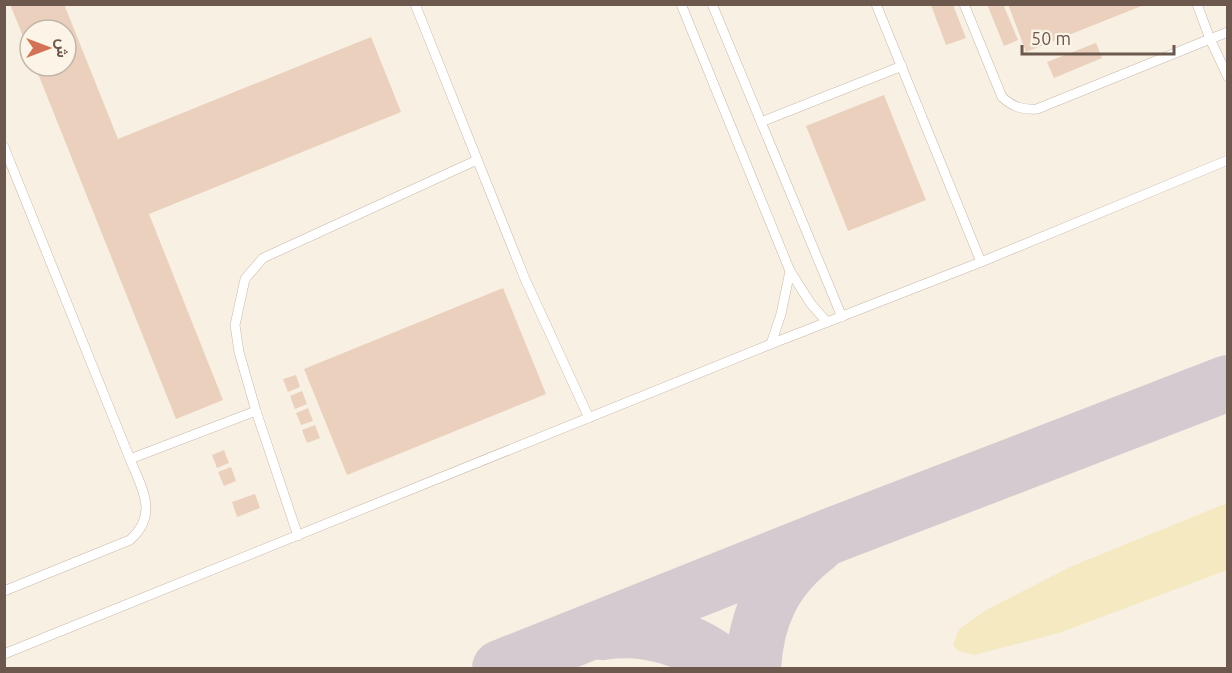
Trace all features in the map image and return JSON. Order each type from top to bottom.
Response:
[{"type":"lane","points":[[415,4],[525,279],[589,418]]},
{"type":"lane","points":[[681,4],[790,271],[811,304],[827,322]]},
{"type":"lane","points":[[712,4],[842,317]]},
{"type":"lane","points":[[876,4],[981,262]]},
{"type":"lane","points":[[964,4],[1002,97],[1012,105],[1024,110],[1037,109],[1227,32]]},
{"type":"lane","points":[[1197,4],[1227,77]]},
{"type":"lane","points":[[761,122],[902,66]]},
{"type":"lane","points":[[4,147],[146,498],[147,507],[146,517],[137,533],[122,544],[4,591]]},
{"type":"lane","points":[[298,536],[256,411],[239,352],[235,325],[245,279],[263,258],[477,160]]},
{"type":"lane","points":[[4,654],[771,344],[981,262],[1227,160]]},
{"type":"lane","points":[[771,344],[781,314],[790,271]]},
{"type":"lane","points":[[130,459],[256,411]]},
{"type":"sand","points":[[1227,503],[1227,570],[1059,633],[974,655],[958,651],[953,645],[959,629],[988,609],[1070,567]]},
{"type":"building","points":[[10,4],[64,4],[70,18],[18,18],[18,24]]},
{"type":"building","points":[[987,4],[1003,4],[1018,40],[1004,46]]},
{"type":"building","points":[[1008,4],[1144,4],[1144,5],[1026,52]]},
{"type":"building","points":[[931,5],[953,5],[966,38],[946,45]]},
{"type":"building","points":[[371,37],[401,112],[149,214],[223,400],[176,419],[40,78],[78,78],[78,39],[118,139]]},
{"type":"building","points":[[1096,43],[1102,58],[1054,78],[1047,62]]},
{"type":"building","points":[[884,95],[926,200],[848,231],[806,126]]},
{"type":"building","points":[[503,288],[546,394],[347,475],[304,369]]},
{"type":"building","points":[[296,375],[300,387],[288,392],[283,379]]},
{"type":"building","points":[[302,391],[307,404],[295,409],[290,396]]},
{"type":"building","points":[[308,408],[313,421],[301,425],[296,413]]},
{"type":"building","points":[[315,425],[320,438],[307,443],[302,430]]},
{"type":"building","points":[[224,450],[229,463],[217,468],[212,455]]},
{"type":"building","points":[[231,467],[236,481],[224,486],[218,472]]},
{"type":"building","points":[[255,494],[260,508],[237,517],[232,502]]},
{"type":"taxiway","points":[[500,668],[836,534],[1228,383]]},
{"type":"taxiway","points":[[753,668],[758,632],[770,600],[789,571],[816,546]]},
{"type":"taxiway","points":[[602,632],[635,631],[668,636],[699,649],[726,668]]}]
